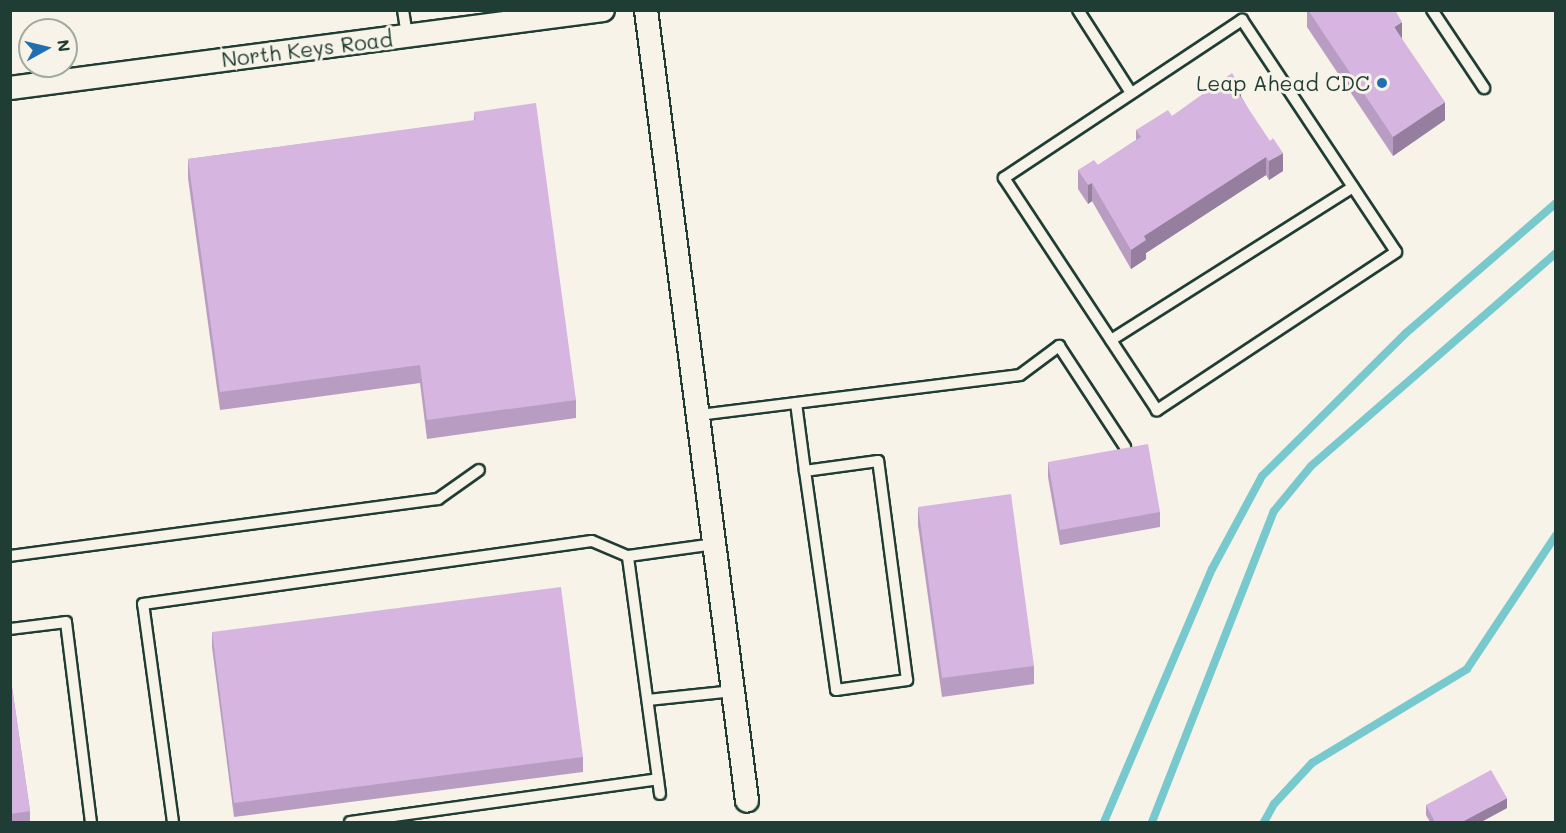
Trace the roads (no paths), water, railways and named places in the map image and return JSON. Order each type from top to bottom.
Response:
[{"type":"street","name":"North Keys Road","points":[[10,88],[603,10]]},
{"type":"street","points":[[646,10],[747,801]]},
{"type":"lane","points":[[403,10],[407,36]]},
{"type":"lane","points":[[1078,10],[1131,93]]},
{"type":"lane","points":[[1432,10],[1484,88]]},
{"type":"lane","points":[[1242,20],[1396,252],[1157,410],[1004,178],[1131,93],[1242,20]]},
{"type":"lane","points":[[1111,340],[1353,186]]},
{"type":"lane","points":[[699,415],[1020,375],[1059,346],[1125,447]]},
{"type":"lane","points":[[796,403],[805,471],[836,690],[908,680],[878,461],[805,471]]},
{"type":"lane","points":[[10,556],[438,499],[479,470]]},
{"type":"lane","points":[[173,822],[143,604],[592,541],[628,556],[715,544]]},
{"type":"lane","points":[[628,556],[660,794]]},
{"type":"lane","points":[[10,629],[66,622],[92,822]]},
{"type":"lane","points":[[648,700],[734,691]]},
{"type":"lane","points":[[350,822],[658,779]]},
{"type":"waterway","points":[[1104,822],[1212,569],[1262,476],[1406,333],[1556,203]]},
{"type":"waterway","points":[[1152,822],[1274,511],[1311,466],[1556,253]]},
{"type":"waterway","points":[[1264,822],[1274,804],[1312,763],[1467,669],[1556,535]]},
{"type":"place","name":"Leap Ahead CDC","points":[[1382,83]]}]
